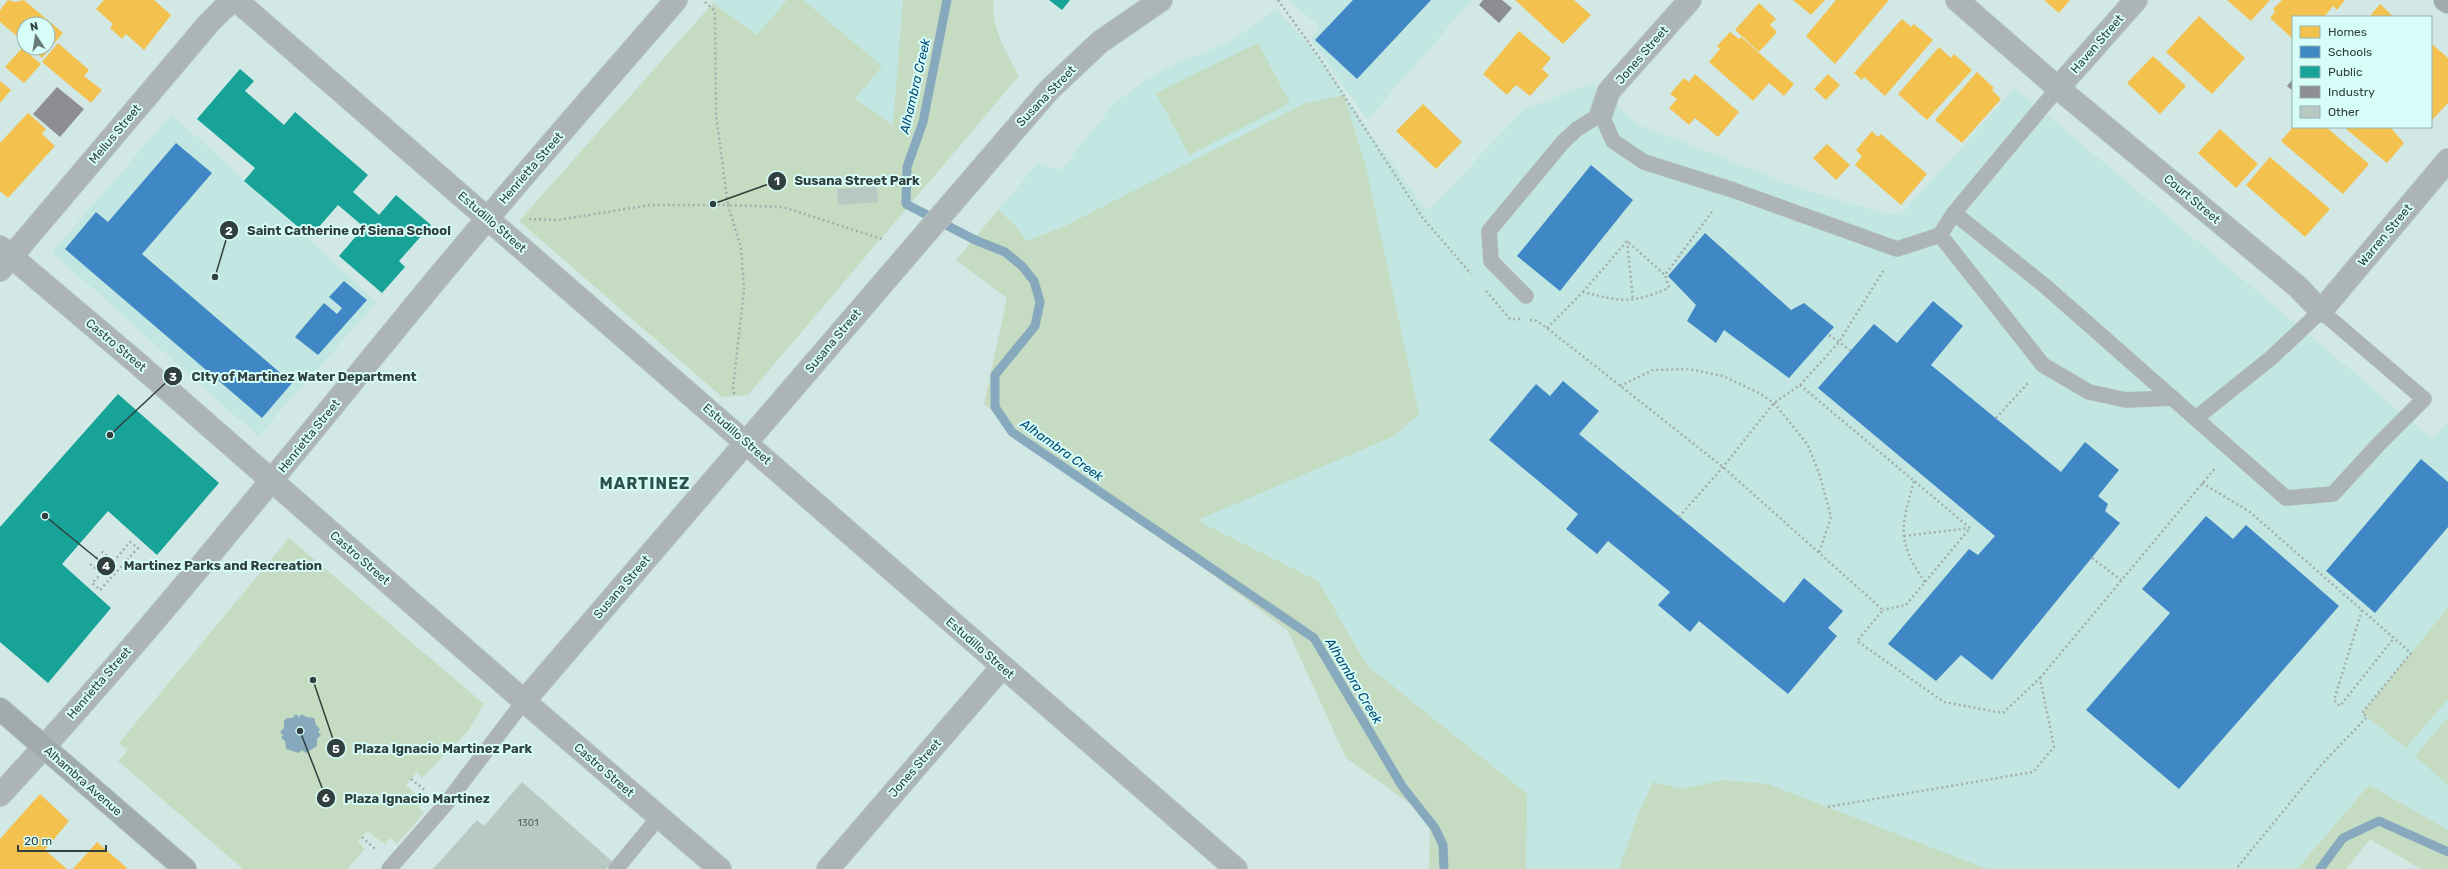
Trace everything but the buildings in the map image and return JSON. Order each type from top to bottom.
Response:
[{"type":"main road","name":"Alhambra Avenue","points":[[0,709],[185,869]]},
{"type":"street","name":"Mellus Street","points":[[4,258],[204,29],[232,0]]},
{"type":"street","name":"Estudillo Street","points":[[236,0],[486,219],[747,442],[1002,667],[1236,869]]},
{"type":"street","name":"Henrietta Street","points":[[0,795],[44,748],[272,482],[486,219],[676,0]]},
{"type":"street","name":"Susana Street","points":[[524,701],[1049,90],[1100,42],[1161,0]]},
{"type":"street","name":"Jones Street","points":[[1601,114],[1609,92],[1690,0]]},
{"type":"street","name":"Court Street","points":[[1957,0],[2058,88],[2298,287],[2321,311]]},
{"type":"street","name":"Haven Street","points":[[2058,88],[2136,0]]},
{"type":"street","name":"Warren Street","points":[[2321,311],[2448,160]]},
{"type":"street","name":"Castro Street","points":[[4,258],[136,362],[524,701],[720,869]]},
{"type":"street","name":"Jones Street","points":[[828,869],[1002,667]]},
{"type":"lane","points":[[1526,296],[1492,261],[1489,231],[1563,142],[1577,129],[1601,114],[1613,141],[1644,162],[1733,190],[1897,249],[1940,235],[1954,213],[2058,88]]},
{"type":"lane","points":[[1954,213],[2045,286],[2196,418],[2271,358],[2321,311]]},
{"type":"lane","points":[[1940,235],[2043,365],[2089,392],[2126,400],[2173,398]]},
{"type":"lane","name":"Court Street","points":[[2196,418],[2286,498],[2333,494],[2377,446],[2424,399],[2321,311]]},
{"type":"lane","points":[[389,869],[445,805],[524,701]]},
{"type":"lane","points":[[616,869],[659,817]]},
{"type":"path","points":[[1278,0],[1323,63],[1422,217],[1475,279]]},
{"type":"path","points":[[705,2],[715,11],[716,115],[728,205],[741,248],[744,290],[733,388],[736,402]]},
{"type":"path","points":[[525,219],[557,220],[650,205],[783,207],[886,240]]},
{"type":"path","points":[[1665,275],[1714,209]]},
{"type":"path","points":[[1583,292],[1622,301],[1646,297],[1668,288],[1665,275],[1627,240]]},
{"type":"path","points":[[1546,328],[1583,292],[1627,240]]},
{"type":"path","points":[[1627,240],[1633,300]]},
{"type":"path","points":[[1679,517],[1723,467],[1774,403],[1800,385],[1839,342],[1886,266]]},
{"type":"path","points":[[1485,290],[1510,319],[1535,320],[1723,467],[1882,610]]},
{"type":"path","points":[[1829,335],[1851,351]]},
{"type":"path","points":[[1620,386],[1653,370],[1689,369],[1723,376],[1759,392],[1774,403],[1808,445],[1820,476],[1831,517],[1819,553]]},
{"type":"path","points":[[1996,418],[2031,380]]},
{"type":"path","points":[[1800,385],[1970,528]]},
{"type":"path","points":[[1970,528],[1906,606],[1882,610],[1857,641],[1944,702],[2003,713],[2040,678],[2216,466]]},
{"type":"path","points":[[1914,481],[1905,515],[1904,536],[1910,560],[1925,582]]},
{"type":"path","points":[[2202,483],[2250,512],[2411,654],[2362,713],[2367,717],[2321,765],[2236,869]]},
{"type":"path","points":[[1904,536],[1970,528]]},
{"type":"path","points":[[90,564],[102,573],[92,583],[100,590],[138,548],[130,542],[114,561],[101,551]]},
{"type":"path","points":[[96,558],[110,569]]},
{"type":"path","points":[[2092,558],[2121,580]]},
{"type":"path","points":[[2362,610],[2334,700],[2340,706],[2394,638]]},
{"type":"path","points":[[1827,807],[2033,772],[2054,748],[2040,678]]},
{"type":"shaded area","points":[[715,0],[903,0],[894,125],[757,35],[713,3]]},
{"type":"shaded area","points":[[1289,0],[1472,0],[1367,120],[1311,39],[1320,27]]},
{"type":"shaded area","points":[[1277,9],[1319,57],[1363,124],[1427,211],[1525,109],[1592,83],[1637,124],[1800,188],[1890,215],[1904,211],[2015,88],[2433,439],[2448,421],[2448,830],[2369,785],[2297,869],[1526,869],[1527,794],[1367,665],[1318,581],[1204,524],[1064,226],[1026,241],[1016,226],[998,210],[1038,163],[1061,170],[1114,104],[1143,82],[1179,62],[1227,43]]},
{"type":"shaded area","points":[[172,114],[377,302],[258,436],[52,252]]},
{"type":"shaded area","points":[[296,714],[299,717],[302,714],[306,717],[314,718],[316,725],[320,729],[318,732],[321,735],[317,739],[317,746],[306,753],[302,750],[299,753],[286,749],[285,741],[281,738],[283,735],[280,732],[284,728],[284,721],[287,718],[292,718]]},
{"type":"green space","points":[[787,0],[803,0],[882,66],[855,99],[893,125],[903,0],[994,0],[993,10],[1000,40],[1019,76],[748,395],[722,397],[519,221],[713,3],[757,35]]},
{"type":"green space","points":[[1258,43],[1290,103],[1189,155],[1156,93]]},
{"type":"green space","points":[[1344,95],[1366,167],[1419,414],[1394,436],[1200,519],[1204,524],[1318,581],[1367,665],[1527,794],[1526,869],[1429,869],[1430,818],[1346,758],[1288,631],[984,404],[1007,298],[956,260],[998,210],[1016,226],[1026,241],[1065,226],[1306,103]]},
{"type":"green space","points":[[289,538],[484,704],[468,731],[422,778],[417,772],[406,785],[423,801],[418,807],[424,813],[397,844],[390,838],[385,844],[367,831],[358,842],[365,849],[347,869],[243,869],[118,761],[128,750],[119,743]]},
{"type":"green space","points":[[2448,608],[2448,699],[2406,748],[2362,713]]},
{"type":"green space","points":[[2448,717],[2448,785],[2415,756]]},
{"type":"green space","points":[[1723,780],[1768,784],[1987,869],[1619,869],[1639,812],[1653,782],[1683,789]]},
{"type":"green space","points":[[2369,785],[2448,830],[2448,869],[2421,869],[2370,839],[2346,869],[2297,869]]},
{"type":"waterway","name":"Alhambra Creek","points":[[947,0],[923,122],[907,167],[906,204],[975,240],[1005,252],[1022,266],[1034,281],[1040,302],[1035,326],[995,375],[995,407],[1012,432],[1314,638],[1402,786],[1435,828],[1443,845],[1444,869]]},
{"type":"waterway","name":"Alhambra Creek","points":[[2320,869],[2343,838],[2379,821],[2448,852]]},
{"type":"place","name":"Susana Street Park","points":[[713,204]]},
{"type":"place","name":"Saint Catherine of Siena School","points":[[215,277]]},
{"type":"place","name":"CIty of Martinez Water Department","points":[[110,435]]},
{"type":"place","name":"Martinez Parks and Recreation","points":[[45,516]]},
{"type":"place","name":"Plaza Ignacio Martinez Park","points":[[313,680]]},
{"type":"place","name":"Plaza Ignacio Martinez","points":[[300,731]]},
{"type":"district","name":"MARTINEZ","points":[[645,483]]}]
